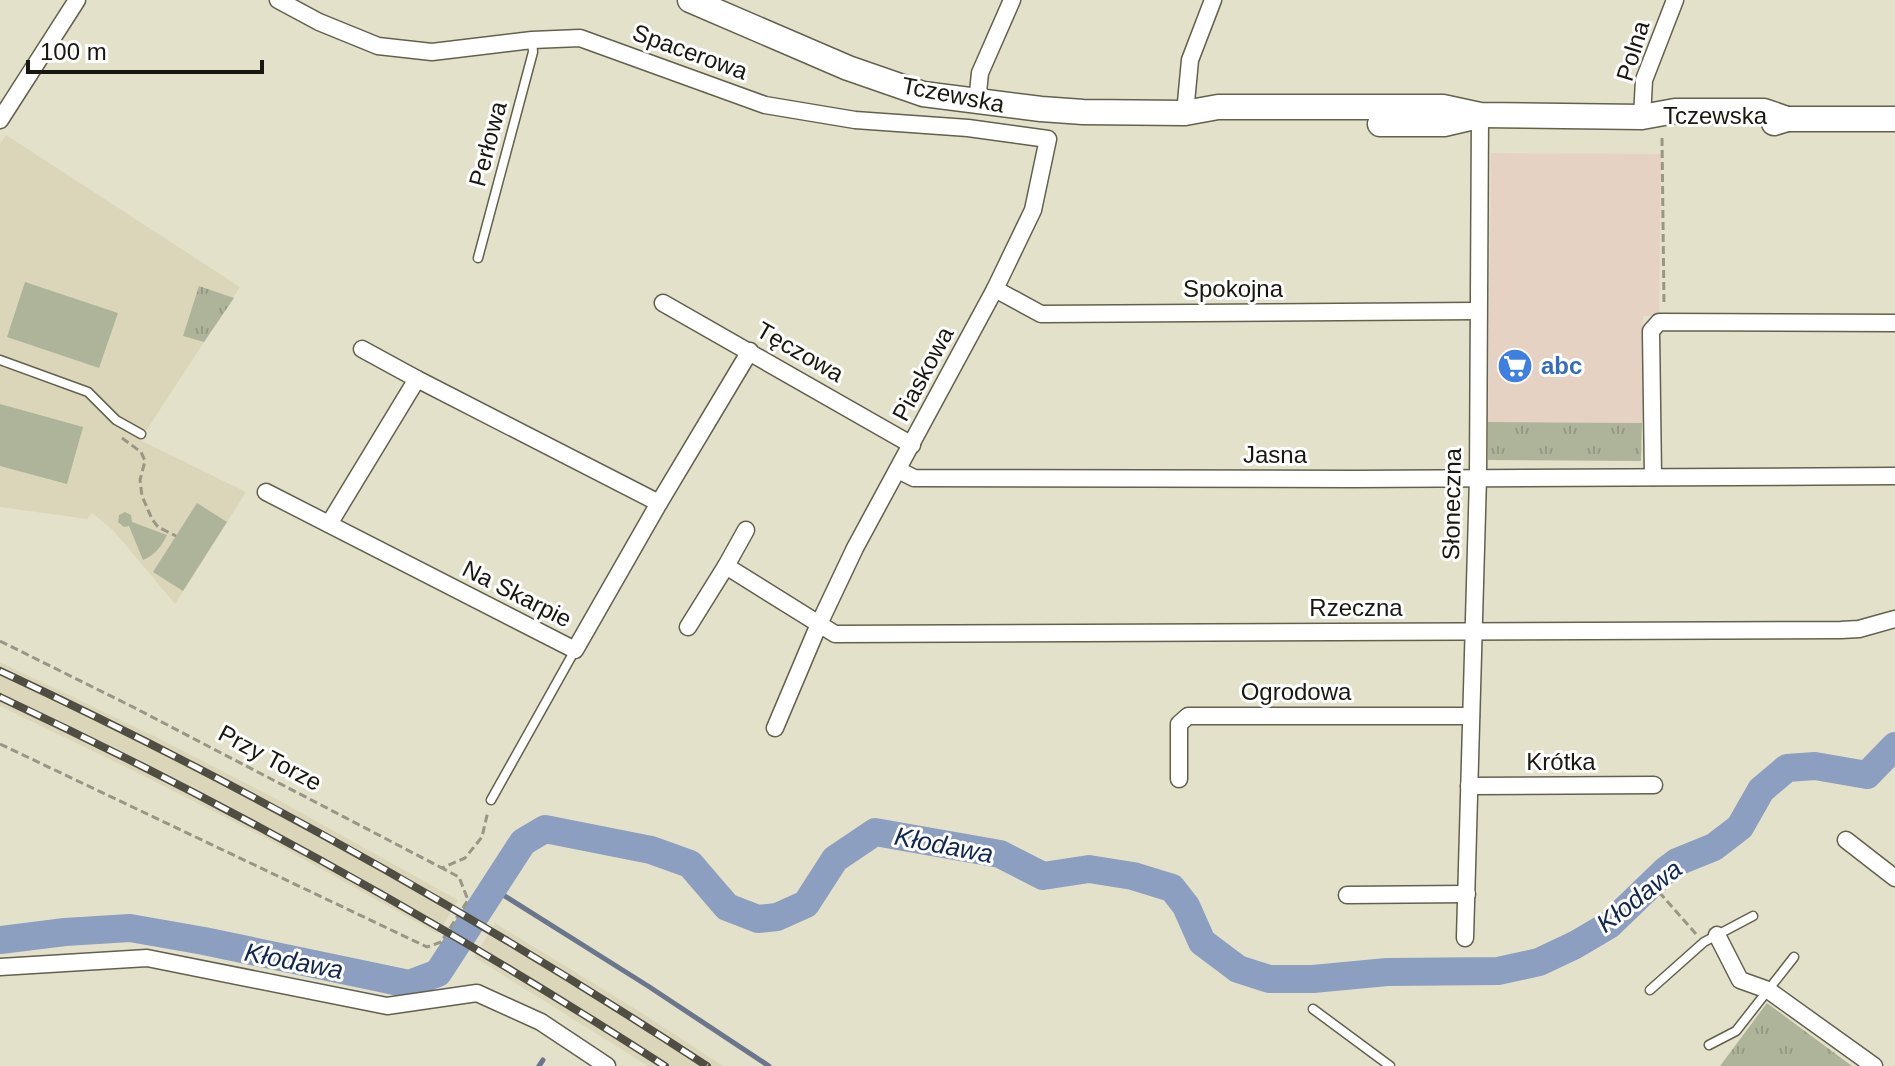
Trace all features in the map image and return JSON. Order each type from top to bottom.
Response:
[{"type":"main road","name":"Tczewska","points":[[690,0],[713,6],[863,73],[923,94],[977,102],[1083,112],[1185,113],[1217,123],[1444,124],[1480,115],[1642,117],[1675,111],[1764,111],[1787,119],[1895,119]]},
{"type":"street","points":[[0,120],[77,0]]},
{"type":"street","name":"Spacerowa","points":[[278,0],[319,22],[378,46],[432,52],[532,40],[580,38],[765,105],[855,120],[968,128],[1048,139]]},
{"type":"street","points":[[977,102],[980,73],[1012,0]]},
{"type":"street","points":[[1185,113],[1190,60],[1213,0]]},
{"type":"street","name":"Polna","points":[[1642,117],[1644,80],[1675,0]]},
{"type":"street","name":"Słoneczna","points":[[1465,938],[1478,477],[1480,115]]},
{"type":"street","name":"Piaskowa","points":[[775,728],[855,548],[995,289],[1033,210],[1048,139]]},
{"type":"street","name":"Spokojna","points":[[995,289],[1041,314],[1478,311]]},
{"type":"street","name":"Tęczowa","points":[[663,303],[912,445]]},
{"type":"street","points":[[1653,477],[1651,331],[1659,322],[1895,323]]},
{"type":"street","points":[[362,349],[659,503]]},
{"type":"street","name":"Na Skarpie","points":[[266,492],[575,650],[750,351]]},
{"type":"street","points":[[329,524],[417,379]]},
{"type":"street","name":"Jasna","points":[[898,470],[914,478],[1895,476]]},
{"type":"street","points":[[688,627],[746,530]]},
{"type":"street","points":[[726,566],[819,624]]},
{"type":"street","name":"Rzeczna","points":[[819,624],[835,634],[1841,630],[1859,629],[1895,619]]},
{"type":"street","name":"Ogrodowa","points":[[1179,779],[1179,724],[1188,716],[1471,716]]},
{"type":"street","name":"Krótka","points":[[1469,786],[1654,785]]},
{"type":"street","points":[[1846,840],[1895,878]]},
{"type":"street","points":[[1347,895],[1467,894]]},
{"type":"street","points":[[1710,939],[1740,980],[1768,990],[1874,1066]]},
{"type":"street","points":[[0,967],[147,958],[387,1006],[477,993],[541,1022],[607,1066]]},
{"type":"lane","name":"Perłowa","points":[[478,258],[533,52],[532,40]]},
{"type":"lane","points":[[0,360],[88,392],[116,420],[141,434]]},
{"type":"lane","points":[[491,800],[575,650]]},
{"type":"lane","points":[[1650,990],[1710,939],[1753,916]]},
{"type":"lane","points":[[1709,1045],[1736,1031],[1794,957]]},
{"type":"lane","points":[[1313,1009],[1390,1066]]},
{"type":"path","points":[[1662,138],[1664,322]]},
{"type":"path","points":[[109,414],[117,432],[124,441],[141,452],[145,461],[140,480],[142,496],[152,519],[158,527],[176,536]]},
{"type":"path","name":"Przy Torze","points":[[0,641],[442,868]]},
{"type":"path","points":[[0,744],[427,947],[441,942],[468,900],[459,877],[442,868]]},
{"type":"path","points":[[442,868],[465,858],[482,837],[491,800]]},
{"type":"path","points":[[1659,892],[1710,939]]},
{"type":"shaded area","points":[[6,135],[240,287],[140,440],[246,492],[175,604],[114,531],[92,513],[87,519],[0,507],[0,144]]},
{"type":"shaded area","points":[[1491,153],[1661,154],[1659,316],[1643,316],[1642,423],[1488,422]]},
{"type":"shaded area","points":[[0,662],[280,801],[458,900],[438,934],[262,836],[0,706]]},
{"type":"shaded area","points":[[495,923],[723,1066],[648,1066],[474,957]]},
{"type":"green space","points":[[25,282],[118,313],[99,368],[7,337]]},
{"type":"green space","points":[[199,286],[234,298],[204,342],[183,336]]},
{"type":"green space","points":[[0,404],[83,427],[67,484],[0,466]]},
{"type":"green space","points":[[1488,422],[1642,423],[1641,461],[1488,460]]},
{"type":"green space","points":[[197,503],[227,522],[183,591],[153,572]]},
{"type":"green space","points":[[125,512],[131,515],[132,522],[167,535],[158,550],[143,560],[129,526],[124,527],[118,522],[119,515]]},
{"type":"green space","points":[[1767,1003],[1852,1066],[1720,1066]]},
{"type":"waterway","name":"Kłodawa","points":[[0,940],[130,928],[409,984],[438,973],[523,842],[545,829],[651,850],[690,864],[727,907],[758,919],[777,917],[806,904],[835,859],[875,832],[1000,854],[1043,876],[1089,869],[1133,876],[1172,888],[1186,906],[1202,942],[1238,969],[1269,979],[1313,979],[1387,972],[1498,971],[1539,962],[1609,925],[1677,862],[1714,847],[1740,827],[1761,790],[1787,768],[1815,766],[1867,775],[1895,746]]},
{"type":"waterway","points":[[492,888],[769,1066]]},
{"type":"waterway","points":[[539,1066],[543,1060]]},
{"type":"railway","points":[[0,671],[183,760],[361,856],[535,958],[707,1066]]},
{"type":"railway","points":[[0,697],[171,781],[338,870],[503,965],[665,1066]]},
{"type":"place","name":"abc","points":[[1515,366]]}]
